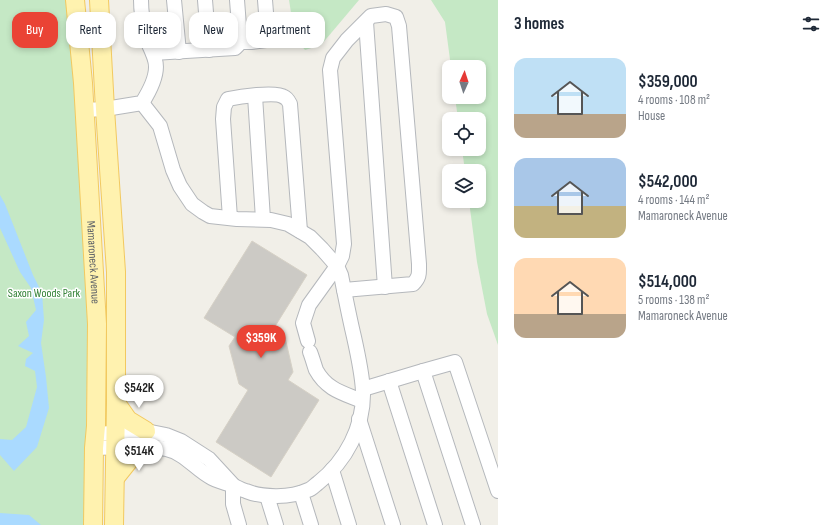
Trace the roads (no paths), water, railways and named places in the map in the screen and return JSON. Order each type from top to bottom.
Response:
[{"type":"main road","name":"Mamaroneck Avenue","points":[[75,0],[84,110],[97,324],[93,525]]},
{"type":"main road","name":"Mamaroneck Avenue","points":[[99,0],[116,272],[114,525]]},
{"type":"main road","points":[[115,478],[145,438],[128,420],[116,404]]},
{"type":"lane","points":[[84,110],[105,109],[142,103],[147,95],[155,75],[156,62],[142,23],[141,0]]},
{"type":"lane","points":[[174,0],[179,52]]},
{"type":"lane","points":[[205,0],[209,50]]},
{"type":"lane","points":[[153,53],[235,48],[240,39],[237,0]]},
{"type":"lane","points":[[239,42],[266,40],[268,38],[265,0]]},
{"type":"lane","points":[[344,290],[413,284],[419,274],[399,26],[396,17],[386,14],[371,16],[347,40],[333,58],[330,70],[344,244],[342,256],[337,266],[309,305],[303,323],[316,368],[323,381],[335,390],[362,395],[389,381],[454,362],[498,491]]},
{"type":"lane","points":[[366,22],[385,287]]},
{"type":"lane","points":[[230,218],[223,119],[224,107],[228,99],[235,97],[276,94],[285,97],[290,104],[300,231]]},
{"type":"lane","points":[[255,96],[263,220]]},
{"type":"lane","points":[[94,441],[145,438],[178,453],[211,478],[233,485],[246,492],[267,496],[281,496],[301,493],[309,490],[332,470],[351,444],[358,427],[362,395],[361,370],[341,275],[337,266],[310,237],[288,224],[271,220],[210,216],[192,204],[180,186],[173,170],[160,126],[142,103]]},
{"type":"lane","points":[[423,371],[473,525]]},
{"type":"lane","points":[[389,381],[436,525]]},
{"type":"lane","points":[[359,419],[394,525]]},
{"type":"lane","points":[[332,470],[349,525]]},
{"type":"lane","points":[[233,485],[233,504],[239,525]]},
{"type":"lane","points":[[301,493],[311,525]]},
{"type":"lane","points":[[267,496],[276,525]]},
{"type":"water","points":[[0,195],[42,293],[44,320],[41,343],[49,408],[37,447],[14,471],[0,455],[0,439],[12,440],[26,427],[37,387],[35,371],[25,366],[26,359],[33,353],[18,346],[29,336],[26,322],[36,310],[31,288],[20,272],[0,228]]},
{"type":"water","points":[[0,513],[29,515],[41,525],[0,525]]},
{"type":"park label","name":"Saxon Woods Park","points":[[44,293]]}]
